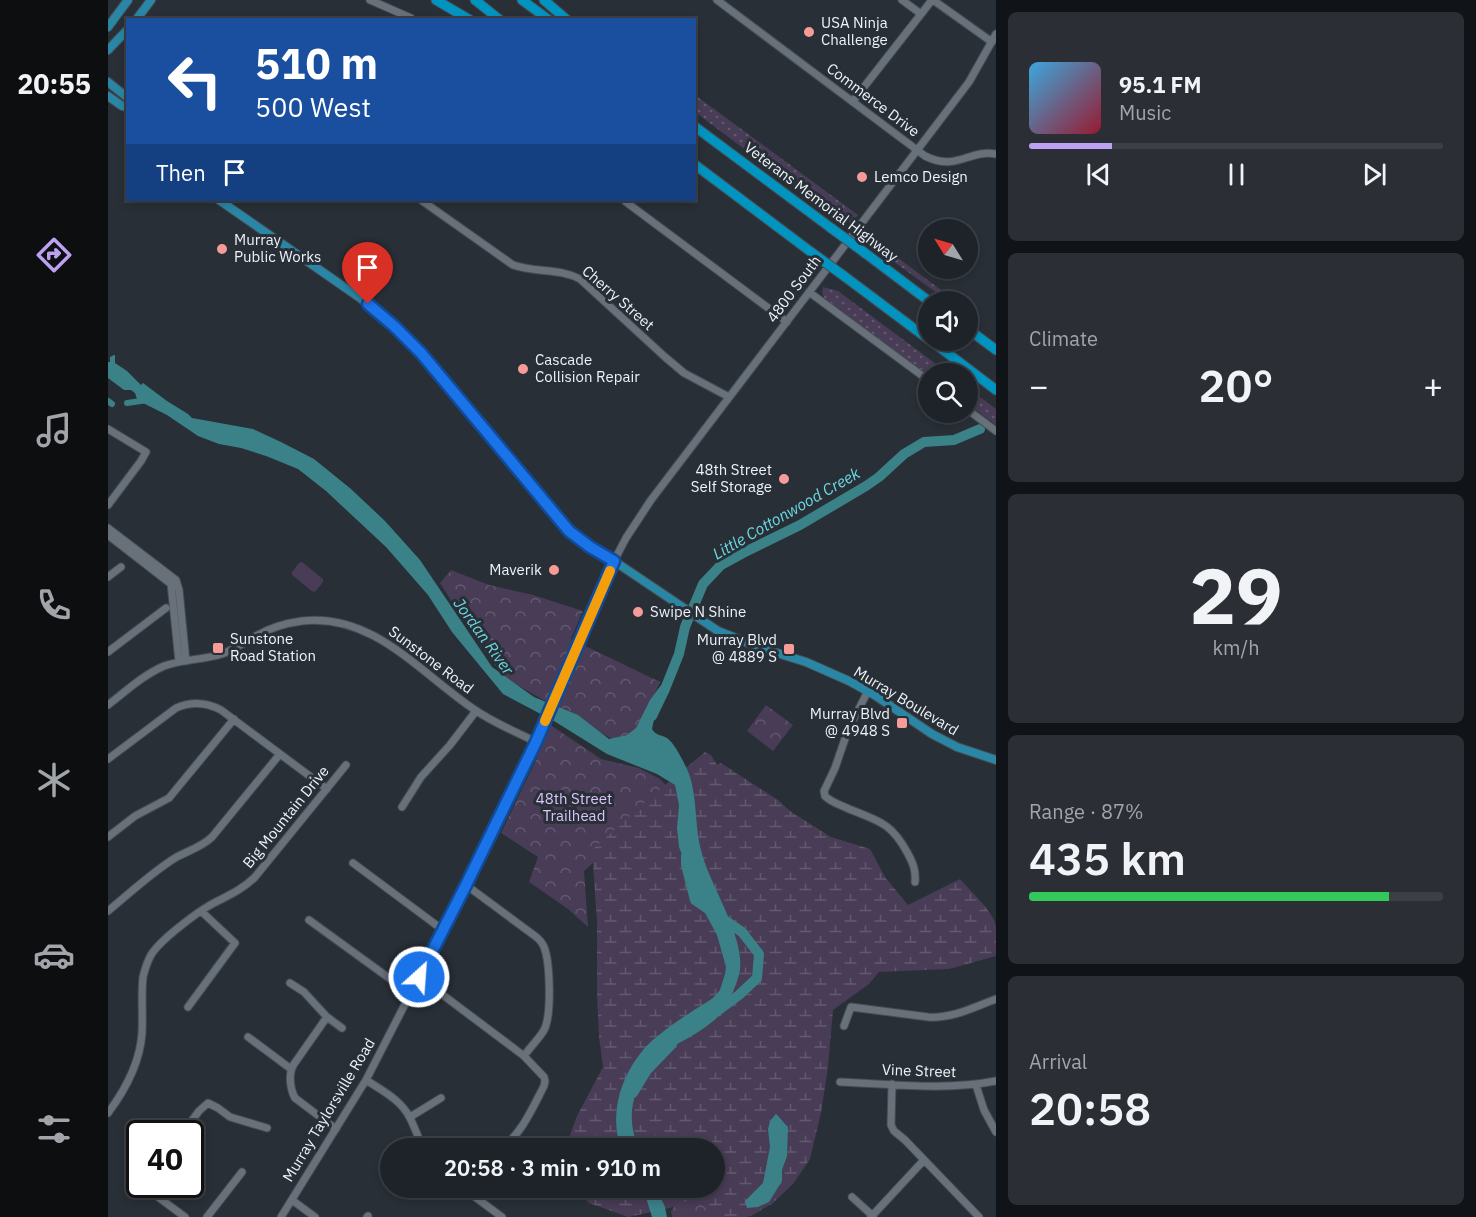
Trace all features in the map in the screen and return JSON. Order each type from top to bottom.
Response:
[{"type":"highway","points":[[436,0],[467,18]]},
{"type":"highway","points":[[475,0],[498,18]]},
{"type":"highway","points":[[522,0],[546,18]]},
{"type":"highway","points":[[544,0],[565,18]]},
{"type":"highway","name":"Veterans Memorial Highway","points":[[696,126],[918,293]]},
{"type":"highway","points":[[696,166],[918,332]]},
{"type":"highway","points":[[978,336],[996,350]]},
{"type":"highway","points":[[944,351],[996,390]]},
{"type":"main road","points":[[108,27],[128,0]]},
{"type":"main road","points":[[138,18],[151,0]]},
{"type":"main road","points":[[108,50],[126,31]]},
{"type":"main road","points":[[108,82],[126,96]]},
{"type":"main road","points":[[108,96],[126,107]]},
{"type":"main road","name":"Murray Boulevard","points":[[220,201],[360,298],[394,326],[428,362],[569,531],[590,547],[718,631],[806,662],[849,681],[932,734],[957,747],[996,760]]},
{"type":"street","points":[[370,0],[411,18]]},
{"type":"street","name":"Commerce Drive","points":[[717,0],[931,159],[950,162],[983,153],[996,154]]},
{"type":"street","points":[[902,0],[921,15]]},
{"type":"street","points":[[853,101],[933,0],[992,42]]},
{"type":"street","name":"4800 South","points":[[614,561],[646,507],[975,74],[996,34]]},
{"type":"street","name":"Cherry Street","points":[[422,201],[513,265],[526,270],[568,273],[580,279],[684,373],[729,397]]},
{"type":"street","points":[[626,202],[787,322]]},
{"type":"street","points":[[809,292],[918,373]]},
{"type":"street","points":[[978,418],[996,431]]},
{"type":"street","points":[[108,429],[146,452],[108,505]]},
{"type":"street","points":[[108,528],[172,576],[178,584],[183,662]]},
{"type":"street","points":[[108,535],[171,584],[183,662]]},
{"type":"street","name":"Murray Taylorsville Road","points":[[281,1217],[366,1080],[411,994],[536,742],[614,561]]},
{"type":"street","points":[[108,577],[121,567]]},
{"type":"street","points":[[108,652],[166,608]]},
{"type":"street","name":"Sunstone Road","points":[[110,700],[165,666],[222,654],[272,628],[292,622],[312,620],[344,623],[376,636],[476,711],[536,742]]},
{"type":"street","points":[[868,691],[848,730],[824,792],[825,796],[834,802],[890,828],[899,838],[914,865],[915,882]]},
{"type":"street","points":[[108,759],[182,705],[194,703],[209,705],[234,719],[327,789]]},
{"type":"street","points":[[402,807],[421,777],[476,711]]},
{"type":"street","points":[[108,837],[135,816],[169,798],[234,719]]},
{"type":"street","points":[[108,910],[165,865],[187,851],[204,844],[212,837],[280,754]]},
{"type":"street","name":"Big Mountain Drive","points":[[108,1113],[129,1080],[139,1052],[142,1034],[142,985],[147,962],[157,946],[201,911],[241,889],[255,877],[346,765]]},
{"type":"street","points":[[352,863],[443,930]]},
{"type":"street","points":[[466,885],[535,936],[545,950],[549,992],[546,1024],[524,1056]]},
{"type":"street","points":[[188,1007],[235,943],[201,911]]},
{"type":"street","points":[[309,920],[411,994]]},
{"type":"street","points":[[419,977],[524,1056],[541,1073],[545,1081],[544,1086],[523,1126],[513,1138]]},
{"type":"street","points":[[290,983],[304,992],[327,1017],[342,1028]]},
{"type":"street","points":[[844,1026],[851,1007],[941,1017],[953,1015],[996,999]]},
{"type":"street","points":[[327,1017],[291,1069],[292,1091],[294,1098],[336,1129]]},
{"type":"street","points":[[248,1037],[291,1069]]},
{"type":"street","points":[[366,1080],[403,1107],[418,1138]]},
{"type":"street","name":"Vine Street","points":[[840,1082],[944,1086],[976,1085],[996,1081]]},
{"type":"street","points":[[892,1084],[891,1125],[894,1131],[979,1217]]},
{"type":"street","points":[[976,1085],[984,1110],[996,1132]]},
{"type":"street","points":[[410,1118],[441,1098]]},
{"type":"street","points":[[192,1120],[208,1103],[230,1117],[267,1128]]},
{"type":"street","points":[[852,1197],[872,1216],[924,1160]]},
{"type":"street","points":[[207,1217],[242,1172]]},
{"type":"street","points":[[159,1198],[185,1217]]},
{"type":"street","points":[[477,1198],[502,1217]]},
{"type":"street","points":[[292,1200],[315,1217]]},
{"type":"green space","points":[[696,96],[858,215],[853,223],[840,221],[696,113]]},
{"type":"green space","points":[[871,238],[918,273],[918,279],[926,279],[943,291],[934,291],[868,243]]},
{"type":"green space","points":[[823,287],[838,291],[935,363],[918,363],[918,368],[825,299],[822,293]]},
{"type":"green space","points":[[978,396],[996,409],[996,425],[978,412]]},
{"type":"green space","points":[[302,562],[323,579],[316,591],[313,592],[292,575],[292,572]]},
{"type":"green space","points":[[451,570],[489,585],[533,595],[583,611],[571,639],[660,682],[643,721],[631,734],[612,739],[505,678],[482,648],[440,583]]},
{"type":"green space","points":[[766,705],[793,725],[773,751],[747,731]]},
{"type":"green space","name":"48th Street Trailhead","points":[[549,724],[601,759],[639,768],[660,779],[675,795],[630,830],[584,871],[588,927],[568,909],[529,882],[538,857],[501,833],[536,760]]},
{"type":"green space","points":[[705,752],[711,755],[717,765],[721,763],[831,837],[870,849],[885,877],[908,905],[960,879],[986,908],[996,926],[996,956],[949,969],[879,972],[869,984],[833,1010],[821,1113],[810,1159],[793,1184],[773,1203],[751,1216],[722,1217],[691,1199],[670,1208],[628,1217],[589,1203],[584,1198],[725,1198],[725,1138],[569,1138],[577,1116],[603,1067],[599,1037],[597,921],[592,850]]},
{"type":"green space","points":[[680,1198],[721,1198],[746,1217],[672,1217],[671,1211]]},
{"type":"water","points":[[115,355],[115,363],[141,385],[143,383],[192,418],[253,429],[314,459],[385,521],[420,560],[492,667],[534,697],[578,715],[609,739],[627,735],[636,728],[650,700],[661,685],[652,729],[670,741],[687,769],[693,788],[701,850],[733,929],[740,961],[735,988],[717,1018],[660,1055],[638,1087],[632,1107],[635,1138],[618,1138],[616,1123],[619,1097],[628,1072],[643,1050],[657,1036],[713,998],[720,990],[726,967],[717,935],[704,911],[679,847],[677,828],[679,805],[675,785],[657,774],[607,754],[554,721],[503,694],[452,632],[428,595],[386,547],[326,491],[298,469],[266,456],[198,436],[167,415],[143,403],[131,390],[124,390],[108,378],[110,357]]},
{"type":"water","points":[[776,1114],[788,1127],[787,1156],[782,1170],[782,1181],[769,1202],[758,1207],[747,1208],[745,1201],[763,1183],[770,1147],[768,1129],[770,1121]]},
{"type":"water","points":[[646,1198],[661,1198],[667,1217],[652,1217]]},
{"type":"waterway","points":[[127,403],[148,400]]},
{"type":"waterway","points":[[108,401],[112,404]]},
{"type":"waterway","name":"Little Cottonwood Creek","points":[[652,716],[679,654],[685,627],[703,584],[721,565],[800,525],[866,486],[904,454],[924,442],[954,440],[980,429]]},
{"type":"waterway","name":"Jordan River","points":[[686,856],[686,865],[695,900],[742,932],[759,954],[757,978],[716,1012]]},
{"type":"waterway","name":"Jordan River","points":[[633,1093],[647,1070],[672,1044]]},
{"type":"slow traffic","points":[[545,721],[610,571]]},
{"type":"place","name":"USA Ninja Challenge","points":[[809,32]]},
{"type":"place","name":"Lemco Design","points":[[862,177]]},
{"type":"place","name":"Murray Public Works","points":[[222,249]]},
{"type":"place","name":"Cascade Collision Repair","points":[[523,369]]},
{"type":"place","name":"48th Street Self Storage","points":[[784,479]]},
{"type":"place","name":"Maverik","points":[[554,570]]},
{"type":"place","name":"Swipe N Shine","points":[[638,612]]},
{"type":"place","name":"Sunstone Road Station","points":[[218,648]]},
{"type":"place","name":"Murray Blvd @ 4889 S","points":[[789,649]]},
{"type":"place","name":"Murray Blvd @ 4948 S","points":[[902,723]]},
{"type":"route","points":[[368,304],[385,317],[421,353],[569,531],[614,561],[536,742],[419,977]]}]
